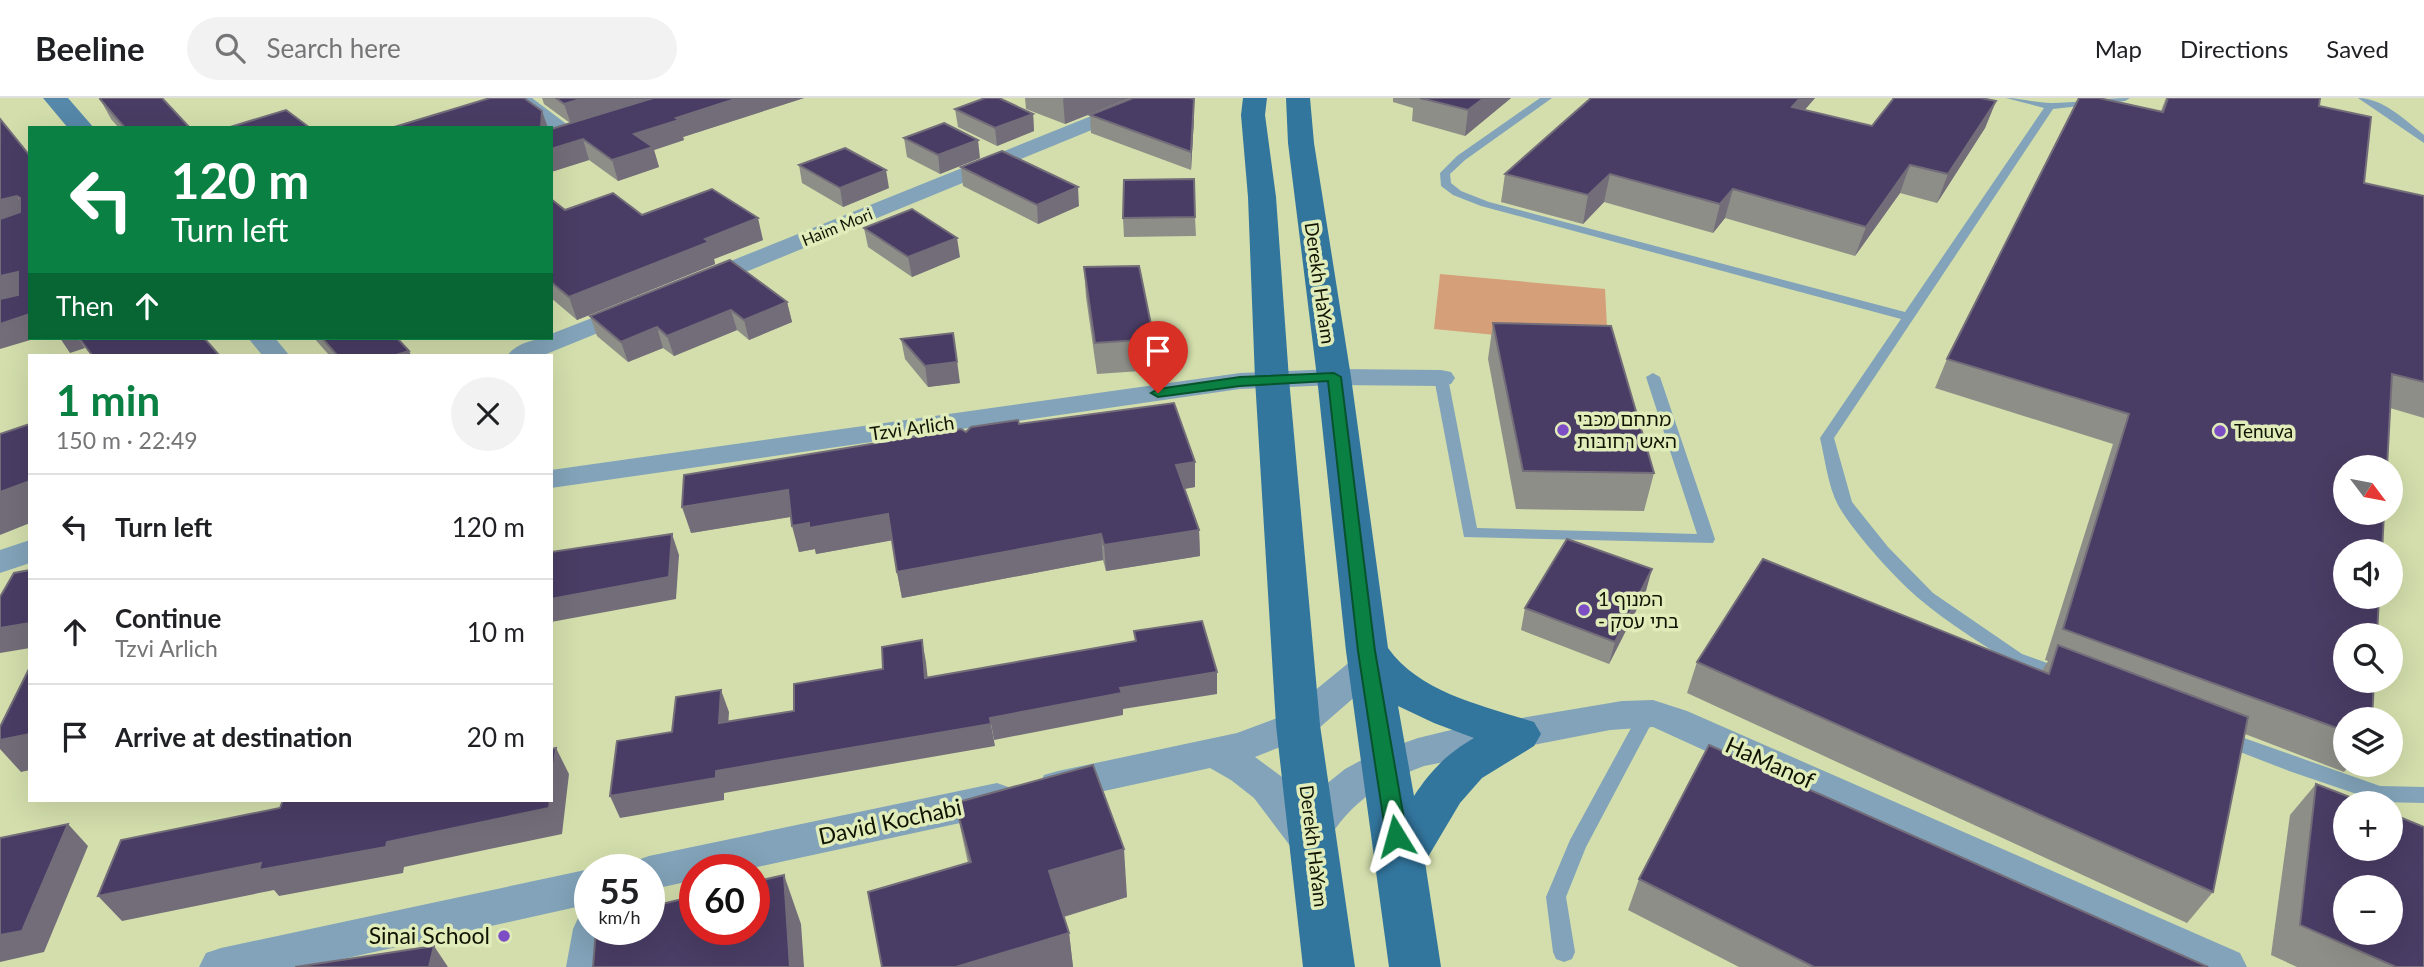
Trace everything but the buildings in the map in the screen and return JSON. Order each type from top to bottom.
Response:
[{"type":"main road","name":"Derekh HaYam","points":[[1255,98],[1253,115],[1262,197],[1272,379],[1298,725],[1329,967]]},
{"type":"main road","name":"Derekh HaYam","points":[[1298,98],[1368,658],[1415,967]]},
{"type":"main road","points":[[1368,658],[1385,675],[1426,700],[1480,723],[1518,734]]},
{"type":"main road","points":[[1400,860],[1443,790],[1466,765],[1518,734]]},
{"type":"street","points":[[519,98],[548,126]]},
{"type":"street","name":"Haim Mori","points":[[676,292],[1153,98]]},
{"type":"street","points":[[61,99],[81,126]]},
{"type":"street","points":[[561,138],[597,127]]},
{"type":"street","points":[[523,354],[650,303]]},
{"type":"street","points":[[263,340],[275,354]]},
{"type":"street","name":"Tzvi Arlich","points":[[553,479],[1240,382],[1334,377],[1441,378]]},
{"type":"street","points":[[0,562],[28,552]]},
{"type":"street","points":[[0,576],[28,570]]},
{"type":"street","name":"David Kochabi","points":[[665,870],[1241,747],[1298,725],[1368,658]]},
{"type":"street","name":"HaManof","points":[[1314,838],[1324,809],[1356,780],[1386,763],[1435,747],[1648,713],[1701,733],[2225,967]]},
{"type":"street","points":[[1213,753],[1265,782],[1314,838]]},
{"type":"street","points":[[221,967],[574,890]]},
{"type":"street","points":[[587,967],[591,945]]},
{"type":"lane","points":[[1547,98],[1461,158],[1446,173],[1446,184],[1457,193],[1485,204],[1908,317]]},
{"type":"lane","points":[[2011,98],[2050,106],[2125,98]]},
{"type":"lane","points":[[2363,98],[2394,116],[2424,140]]},
{"type":"lane","points":[[2050,106],[1828,438],[1845,503],[1882,551],[1927,597],[2016,658],[2079,682]]},
{"type":"lane","points":[[1441,378],[1470,533],[1707,539],[1653,377]]},
{"type":"lane","points":[[1564,952],[1556,897],[1577,846],[1648,713]]},
{"type":"lane","points":[[2207,732],[2296,766],[2380,793],[2424,795]]},
{"type":"shaded area","points":[[1440,274],[1605,289],[1608,346],[1434,329]]},
{"type":"place","name":"מתחם מכבי האש רחובות","points":[[1563,430]]},
{"type":"place","name":"Tenuva","points":[[2220,431]]},
{"type":"place","name":"המנוף 1 - בתי עסק","points":[[1584,610]]},
{"type":"place","name":"Sinai School","points":[[504,936]]},
{"type":"route","points":[[1158,393],[1272,379],[1334,377],[1367,651],[1396,836]]}]
